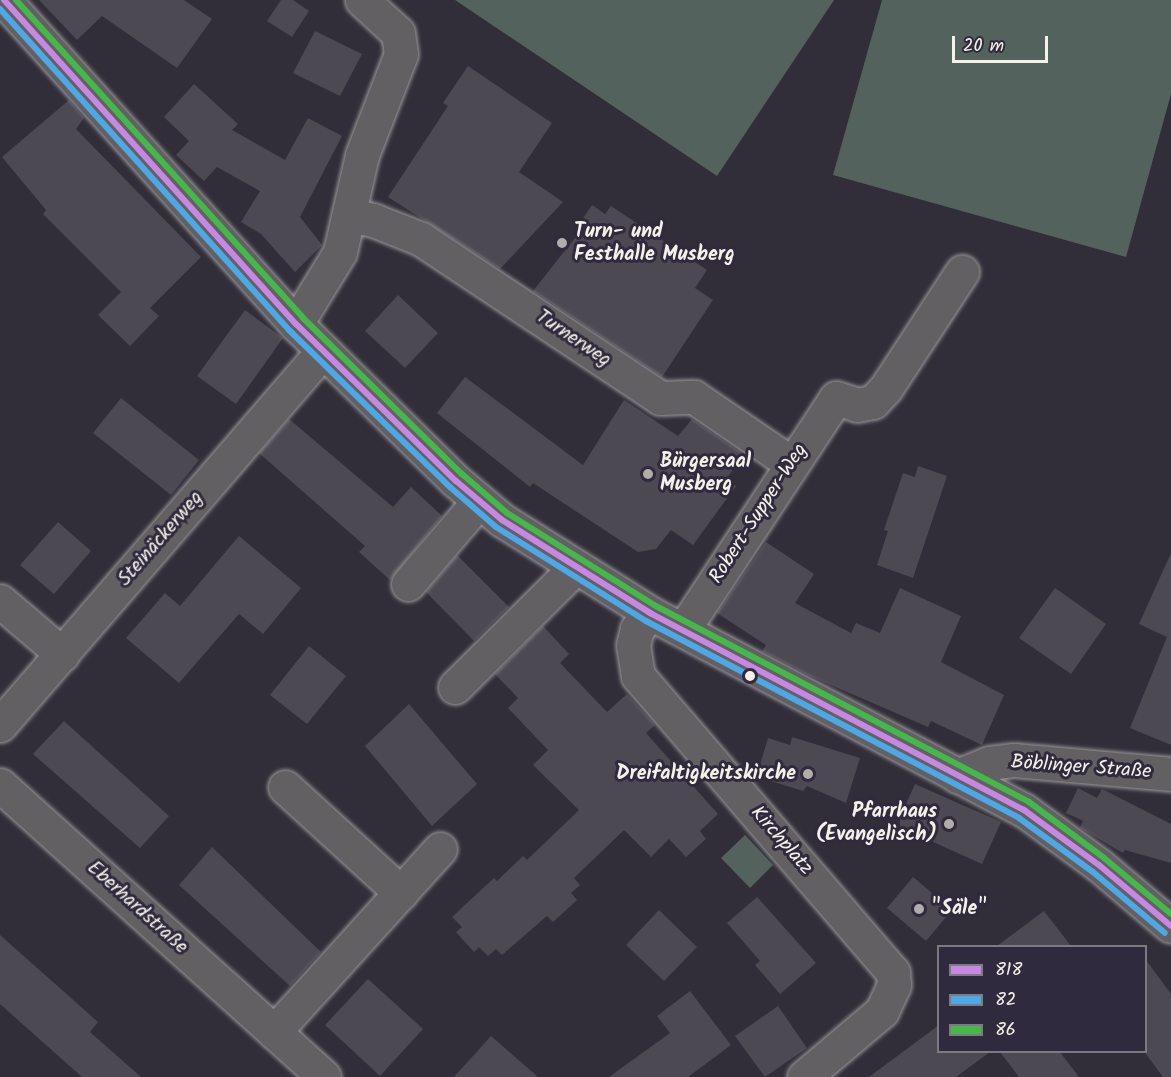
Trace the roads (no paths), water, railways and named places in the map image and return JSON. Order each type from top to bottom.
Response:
[{"type":"street","points":[[4,0],[322,352],[479,501],[525,537],[650,613],[957,776],[990,791],[1047,826],[1171,926]]},
{"type":"street","points":[[296,324],[340,252],[359,167],[402,44],[390,24],[362,0]]},
{"type":"street","name":"Turnerweg","points":[[349,215],[373,219],[422,239],[660,398],[694,397],[792,464]]},
{"type":"street","name":"Robert-Supper-Weg","points":[[683,630],[836,398],[857,405],[873,402],[886,388],[962,272]]},
{"type":"street","name":"Steinäckerweg","points":[[0,725],[322,352]]},
{"type":"street","points":[[408,584],[479,501]]},
{"type":"street","points":[[455,687],[575,568]]},
{"type":"street","points":[[0,601],[62,654]]},
{"type":"street","name":"Kirchplatz","points":[[650,613],[637,629],[633,645],[638,676],[887,961],[894,985],[882,1011],[818,1073]]},
{"type":"street","name":"Böblinger Straße","points":[[957,776],[989,763],[1014,760],[1171,774]]},
{"type":"street","name":"Eberhardstraße","points":[[0,785],[324,1077]]},
{"type":"street","points":[[285,787],[401,893]]},
{"type":"street","points":[[274,1032],[440,849]]},
{"type":"place","name":"Turn- und Festhalle Musberg","points":[[562,243]]},
{"type":"place","name":"Bürgersaal Musberg","points":[[648,474]]},
{"type":"place","name":"Dreifaltigkeitskirche","points":[[808,774]]},
{"type":"place","name":"Pfarrhaus (Evangelisch)","points":[[949,824]]},
{"type":"place","name":"\"Säle\"","points":[[919,909]]}]
